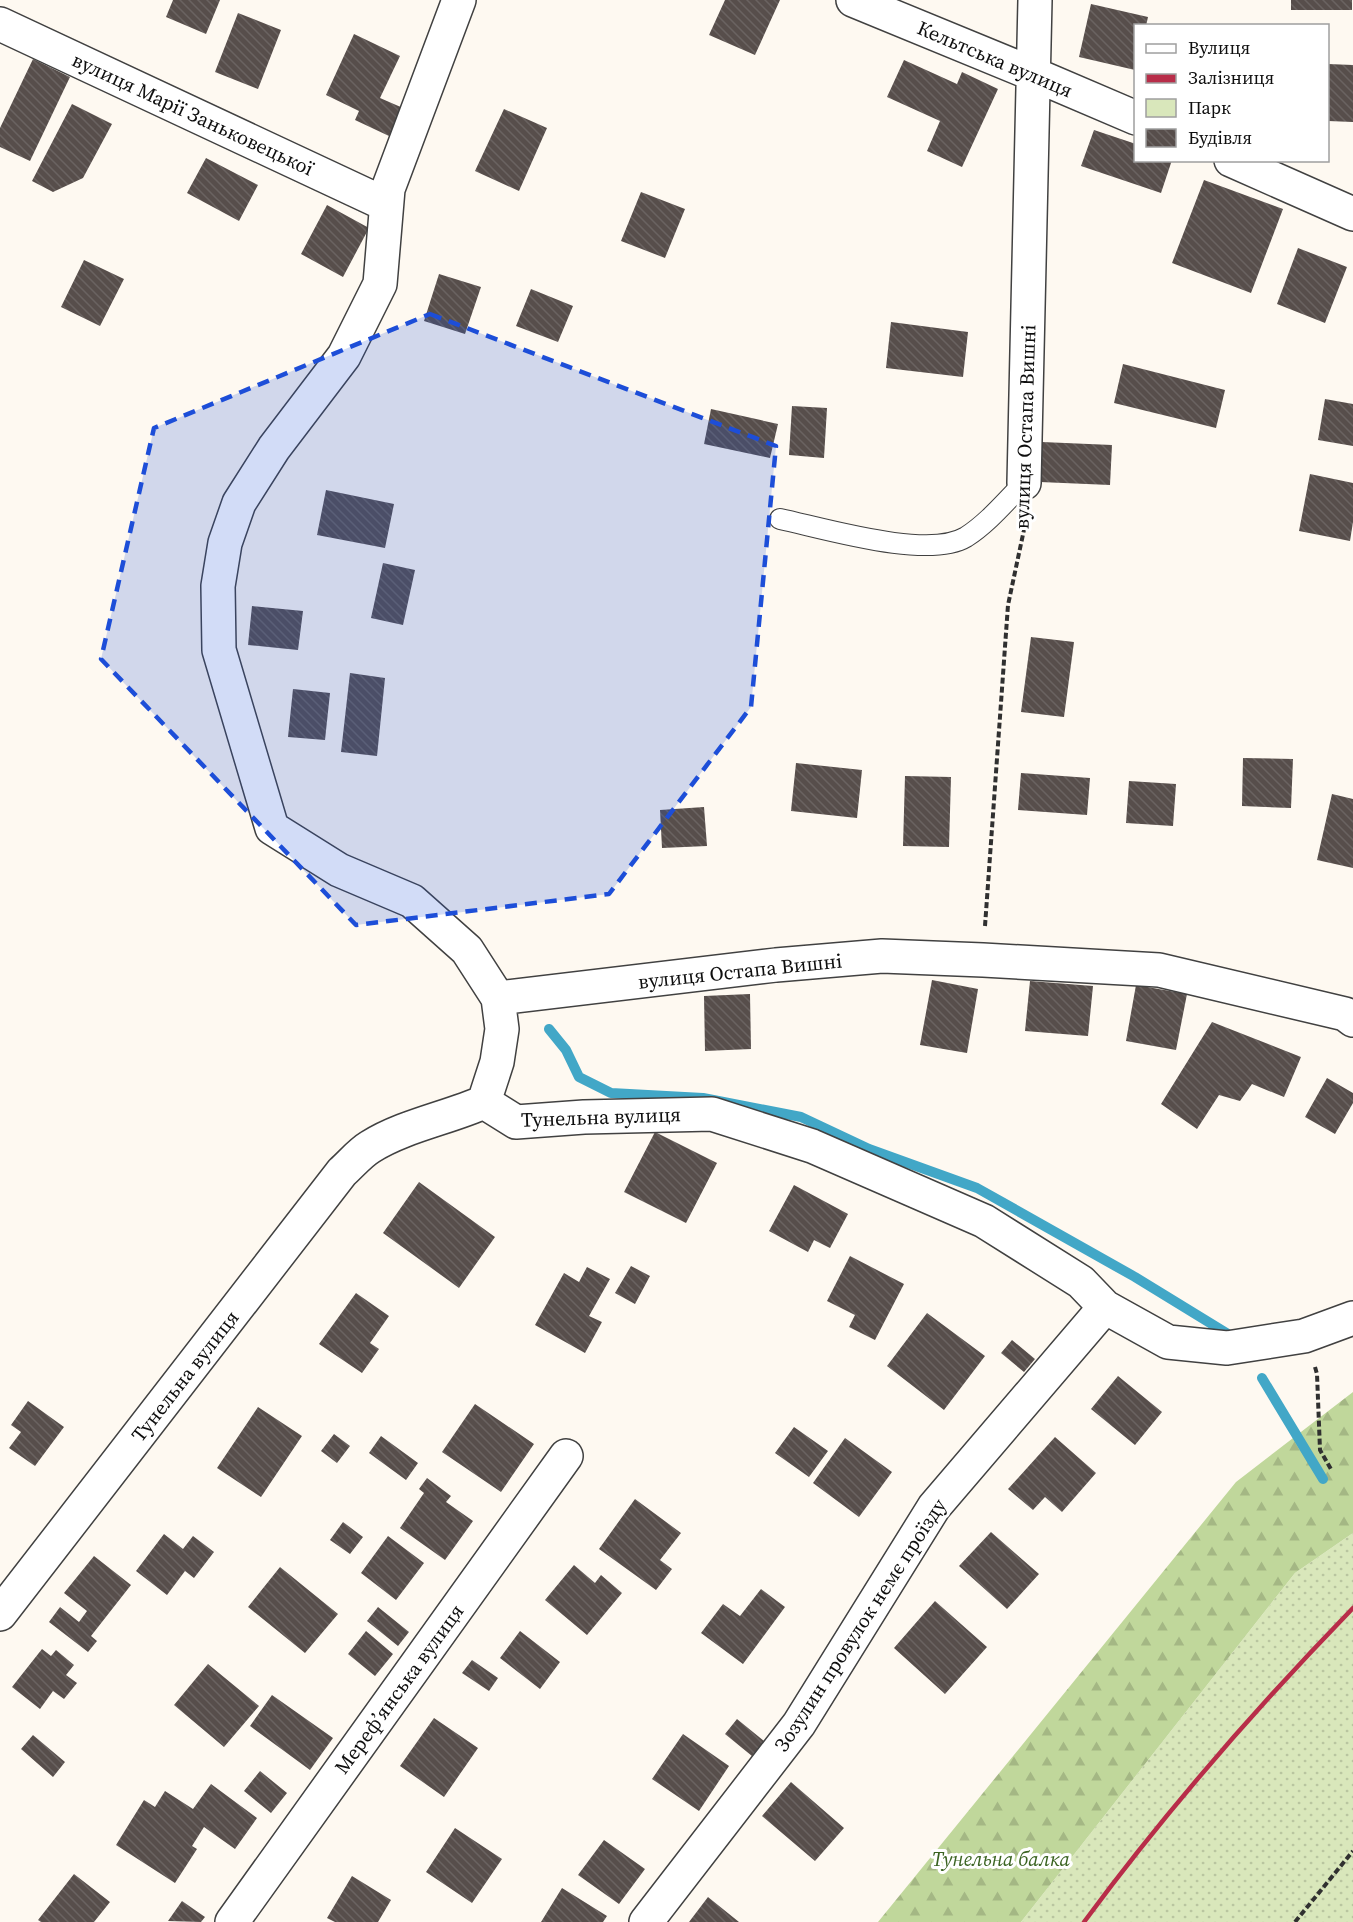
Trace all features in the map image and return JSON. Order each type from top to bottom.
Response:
[{"type":"street","points":[[459,0],[388,189],[380,284],[344,356],[274,448],[239,503],[225,543],[218,586],[219,650],[272,828],[339,870],[412,901],[467,950],[498,998],[502,1029],[498,1062],[484,1102]]},
{"type":"street","name":"Кельтська вулиця","points":[[853,0],[1134,117]]},
{"type":"street","name":"вулиця Остапа Вишні","points":[[1024,483],[1035,0]]},
{"type":"street","name":"вулиця Марії Заньковецької","points":[[0,24],[385,204]]},
{"type":"street","points":[[1236,162],[1353,214]]},
{"type":"street","name":"вулиця Остапа Вишні","points":[[498,998],[776,965],[870,957],[983,960],[1159,970],[1345,1014],[1353,1020]]},
{"type":"street","name":"Тунельна вулиця","points":[[0,1614],[342,1172],[370,1147],[405,1131],[457,1114],[484,1102],[516,1122],[712,1114],[812,1146],[984,1221],[1082,1282],[1105,1307],[1168,1342],[1227,1348],[1304,1336],[1353,1318]]},
{"type":"street","name":"Зозулин провулок немє проїзду","points":[[646,1922],[799,1724],[934,1507],[1105,1307]]},
{"type":"street","name":"Мерефʼянська вулиця","points":[[232,1922],[567,1456]]},
{"type":"lane","points":[[780,519],[876,540],[935,546],[964,538],[990,518],[1024,483]]},
{"type":"path","name":"вулиця Остапа Вишні","points":[[983,960],[1008,605],[1026,521],[1024,483]]},
{"type":"path","points":[[1304,1336],[1317,1374],[1320,1450],[1332,1471]]},
{"type":"path","points":[[1295,1922],[1353,1851]]},
{"type":"highlighted area","points":[[430,314],[776,446],[751,707],[609,894],[356,925],[101,659],[154,428]]},
{"type":"green space","name":"Тунельна балка","points":[[1353,1392],[1353,1533],[1295,1573],[1021,1922],[878,1922],[1236,1482]]},
{"type":"green space","points":[[1353,1533],[1353,1922],[1021,1922],[1295,1573]]},
{"type":"building","points":[[173,0],[220,0],[206,34],[166,17]]},
{"type":"building","points":[[725,0],[780,0],[755,55],[709,35]]},
{"type":"building","points":[[1291,0],[1352,0],[1352,10],[1291,10]]},
{"type":"building","points":[[1091,4],[1148,17],[1146,24],[1134,24],[1134,70],[1079,57]]},
{"type":"building","points":[[238,13],[281,30],[258,89],[215,72]]},
{"type":"building","points":[[354,34],[400,56],[380,98],[403,108],[389,136],[355,120],[359,111],[326,95]]},
{"type":"building","points":[[33,59],[70,77],[30,161],[0,147],[0,128]]},
{"type":"building","points":[[904,60],[957,84],[962,72],[998,89],[962,167],[927,151],[940,121],[887,97]]},
{"type":"building","points":[[1329,64],[1353,65],[1353,122],[1329,121]]},
{"type":"building","points":[[72,104],[112,124],[83,178],[53,192],[32,181]]},
{"type":"building","points":[[504,109],[547,128],[519,191],[475,171]]},
{"type":"building","points":[[1094,130],[1134,143],[1134,162],[1171,162],[1161,193],[1081,166]]},
{"type":"building","points":[[206,158],[258,185],[239,221],[187,193]]},
{"type":"building","points":[[1204,180],[1283,209],[1251,293],[1172,263]]},
{"type":"building","points":[[641,192],[685,209],[665,258],[621,241]]},
{"type":"building","points":[[327,205],[369,228],[343,277],[301,254]]},
{"type":"building","points":[[1298,248],[1347,267],[1325,323],[1277,304]]},
{"type":"building","points":[[84,260],[124,279],[100,326],[61,307]]},
{"type":"building","points":[[439,274],[481,287],[465,334],[424,321]]},
{"type":"building","points":[[531,289],[573,306],[558,342],[516,326]]},
{"type":"building","points":[[891,322],[968,332],[963,377],[886,368]]},
{"type":"building","points":[[1123,364],[1225,390],[1216,428],[1114,403]]},
{"type":"building","points":[[1325,399],[1353,404],[1353,446],[1318,440]]},
{"type":"building","points":[[792,406],[827,408],[824,458],[789,455]]},
{"type":"building","points":[[711,409],[778,424],[770,458],[704,444]]},
{"type":"building","points":[[1042,442],[1112,445],[1110,485],[1040,482]]},
{"type":"building","points":[[1310,474],[1353,483],[1353,522],[1350,541],[1299,531]]},
{"type":"building","points":[[326,490],[394,504],[385,548],[317,535]]},
{"type":"building","points":[[383,563],[415,570],[403,625],[371,618]]},
{"type":"building","points":[[252,606],[303,611],[298,650],[248,645]]},
{"type":"building","points":[[1031,637],[1074,642],[1064,717],[1021,712]]},
{"type":"building","points":[[350,673],[385,678],[377,756],[341,752]]},
{"type":"building","points":[[293,689],[330,693],[325,740],[288,737]]},
{"type":"building","points":[[1243,758],[1293,759],[1291,808],[1242,806]]},
{"type":"building","points":[[796,763],[862,770],[857,818],[791,811]]},
{"type":"building","points":[[1021,773],[1090,778],[1087,815],[1018,810]]},
{"type":"building","points":[[905,776],[951,777],[949,847],[903,846]]},
{"type":"building","points":[[1129,781],[1176,784],[1173,826],[1126,823]]},
{"type":"building","points":[[1332,794],[1353,799],[1353,868],[1317,860]]},
{"type":"building","points":[[704,807],[707,846],[662,848],[660,810]]},
{"type":"building","points":[[932,980],[978,989],[967,1053],[920,1045]]},
{"type":"building","points":[[1030,981],[1093,986],[1088,1036],[1025,1031]]},
{"type":"building","points":[[1136,985],[1187,994],[1176,1050],[1126,1041]]},
{"type":"building","points":[[750,994],[751,1049],[705,1051],[704,996]]},
{"type":"building","points":[[1212,1022],[1301,1057],[1284,1097],[1252,1084],[1240,1101],[1219,1095],[1197,1129],[1161,1104]]},
{"type":"building","points":[[1327,1078],[1353,1093],[1353,1103],[1335,1134],[1305,1117]]},
{"type":"building","points":[[655,1132],[717,1163],[686,1223],[624,1192]]},
{"type":"building","points":[[419,1182],[495,1237],[459,1288],[383,1233]]},
{"type":"building","points":[[794,1185],[848,1214],[830,1248],[814,1240],[808,1252],[769,1231]]},
{"type":"building","points":[[850,1256],[904,1284],[875,1340],[849,1327],[855,1315],[827,1301]]},
{"type":"building","points":[[631,1266],[650,1276],[635,1304],[615,1293]]},
{"type":"building","points":[[587,1267],[610,1279],[589,1316],[602,1322],[585,1353],[535,1325],[564,1273],[579,1282]]},
{"type":"building","points":[[356,1293],[389,1316],[370,1343],[379,1349],[362,1373],[319,1344]]},
{"type":"building","points":[[927,1313],[985,1356],[944,1410],[887,1366]]},
{"type":"building","points":[[1012,1340],[1035,1359],[1024,1372],[1001,1353]]},
{"type":"building","points":[[1118,1376],[1162,1412],[1135,1445],[1091,1409]]},
{"type":"building","points":[[28,1401],[64,1427],[35,1466],[9,1448],[21,1432],[11,1425]]},
{"type":"building","points":[[475,1404],[534,1444],[501,1492],[442,1452]]},
{"type":"building","points":[[258,1407],[302,1436],[261,1497],[217,1468]]},
{"type":"building","points":[[794,1427],[828,1451],[809,1477],[775,1453]]},
{"type":"building","points":[[334,1434],[350,1446],[337,1463],[321,1451]]},
{"type":"building","points":[[381,1436],[418,1463],[406,1480],[369,1453]]},
{"type":"building","points":[[1055,1437],[1096,1473],[1062,1512],[1045,1497],[1033,1510],[1008,1489]]},
{"type":"building","points":[[845,1438],[892,1472],[859,1517],[813,1483]]},
{"type":"building","points":[[427,1478],[451,1496],[446,1502],[473,1521],[445,1560],[400,1528],[424,1493],[419,1489]]},
{"type":"building","points":[[635,1499],[681,1533],[660,1560],[672,1569],[656,1590],[599,1549]]},
{"type":"building","points":[[343,1522],[363,1537],[350,1554],[330,1540]]},
{"type":"building","points":[[991,1532],[1039,1574],[1007,1609],[959,1566]]},
{"type":"building","points":[[164,1534],[183,1549],[193,1536],[214,1552],[194,1578],[185,1571],[167,1595],[136,1571]]},
{"type":"building","points":[[388,1536],[424,1563],[396,1600],[361,1573]]},
{"type":"building","points":[[94,1556],[131,1585],[91,1636],[97,1641],[88,1652],[49,1622],[60,1607],[79,1622],[87,1611],[64,1593]]},
{"type":"building","points":[[574,1565],[595,1583],[601,1575],[622,1593],[587,1635],[545,1600]]},
{"type":"building","points":[[280,1567],[338,1614],[305,1653],[248,1607]]},
{"type":"building","points":[[761,1589],[785,1607],[743,1664],[701,1633],[723,1604],[740,1616]]},
{"type":"building","points":[[935,1601],[987,1647],[945,1694],[894,1648]]},
{"type":"building","points":[[378,1607],[409,1632],[398,1646],[367,1621]]},
{"type":"building","points":[[366,1631],[393,1654],[375,1676],[348,1654]]},
{"type":"building","points":[[520,1631],[560,1662],[540,1689],[500,1658]]},
{"type":"building","points":[[42,1649],[51,1656],[56,1650],[74,1665],[66,1675],[77,1683],[64,1699],[53,1691],[40,1709],[12,1687]]},
{"type":"building","points":[[472,1660],[498,1678],[489,1691],[462,1673]]},
{"type":"building","points":[[208,1664],[259,1706],[224,1747],[174,1705]]},
{"type":"building","points":[[272,1695],[333,1738],[310,1770],[250,1726]]},
{"type":"building","points":[[434,1718],[478,1748],[444,1797],[400,1766]]},
{"type":"building","points":[[737,1719],[764,1741],[752,1756],[725,1734]]},
{"type":"building","points":[[683,1734],[729,1766],[699,1811],[652,1779]]},
{"type":"building","points":[[33,1735],[65,1762],[53,1777],[21,1749]]},
{"type":"building","points":[[260,1771],[287,1793],[271,1813],[244,1791]]},
{"type":"building","points":[[791,1782],[844,1828],[815,1861],[762,1816]]},
{"type":"building","points":[[211,1784],[257,1818],[235,1849],[204,1827],[192,1846],[197,1849],[175,1883],[116,1845],[144,1800],[155,1807],[165,1791],[193,1809]]},
{"type":"building","points":[[455,1828],[502,1859],[472,1903],[426,1872]]},
{"type":"building","points":[[604,1840],[645,1869],[619,1904],[578,1875]]},
{"type":"building","points":[[74,1874],[110,1902],[94,1922],[41,1922],[38,1920]]},
{"type":"building","points":[[352,1876],[391,1900],[378,1922],[335,1922],[327,1918]]},
{"type":"building","points":[[562,1888],[607,1916],[603,1922],[541,1922]]},
{"type":"building","points":[[708,1897],[739,1922],[689,1922]]},
{"type":"building","points":[[182,1901],[205,1917],[201,1922],[168,1921]]},
{"type":"waterway","points":[[549,1029],[566,1050],[579,1077],[611,1093],[703,1098],[801,1117],[869,1149],[977,1188],[1135,1277],[1228,1334]]},
{"type":"waterway","points":[[1262,1378],[1323,1479]]},
{"type":"railway","points":[[1084,1922],[1213,1760],[1353,1608]]}]
